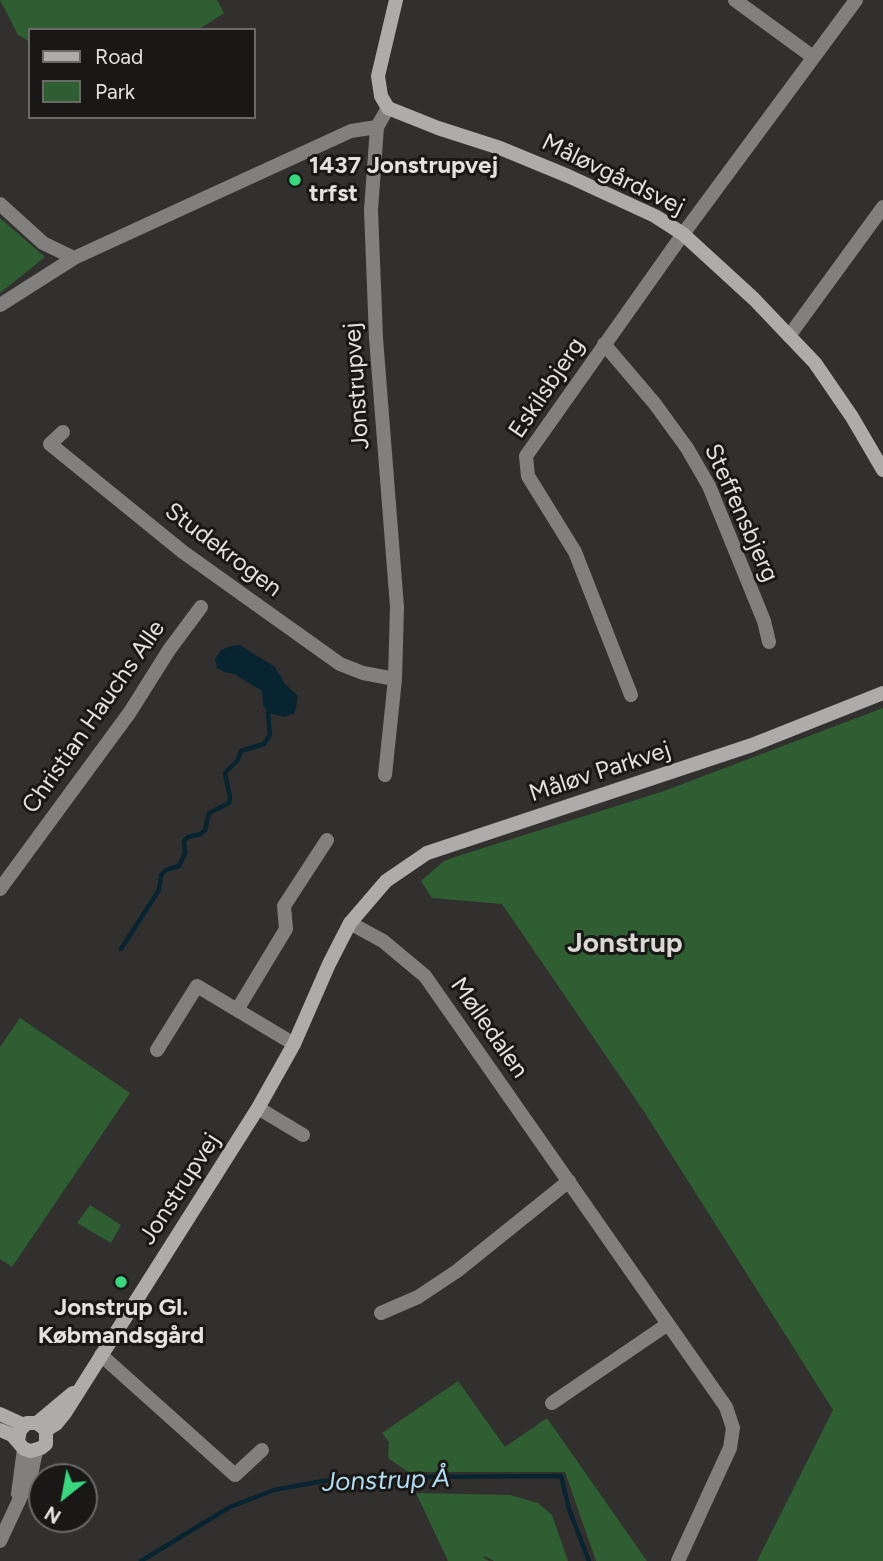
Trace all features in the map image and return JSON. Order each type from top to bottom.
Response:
[{"type":"street","points":[[388,108],[381,96],[378,76],[396,0]]},
{"type":"street","points":[[736,0],[813,57]]},
{"type":"street","name":"Eskilsbjerg","points":[[631,695],[575,552],[528,476],[526,456],[683,234],[856,0]]},
{"type":"street","name":"Jonstrupvej","points":[[385,775],[395,679],[397,607],[376,338],[371,210],[377,128],[388,108]]},
{"type":"street","name":"Måløvgårdsvej","points":[[388,108],[500,148],[568,176],[655,216],[683,234],[754,299],[828,380],[883,470]]},
{"type":"street","points":[[0,305],[74,258],[351,131],[377,128]]},
{"type":"street","points":[[0,204],[43,243],[74,258]]},
{"type":"street","points":[[789,336],[883,207]]},
{"type":"street","name":"Steffensbjerg","points":[[604,344],[663,415],[687,448],[709,486],[764,621],[769,642]]},
{"type":"street","name":"Studekrogen","points":[[63,432],[50,444],[183,552],[340,664],[363,673],[395,679]]},
{"type":"street","name":"Christian Hauchs Alle","points":[[0,889],[122,722],[201,607]]},
{"type":"street","name":"Måløv Parkvej","points":[[350,923],[386,881],[427,853],[752,745],[883,693]]},
{"type":"street","points":[[237,1010],[286,929],[285,906],[327,840]]},
{"type":"street","name":"Jonstrupvej","points":[[36,1426],[56,1424],[65,1413],[258,1108],[294,1044],[350,923]]},
{"type":"street","name":"Mølledalen","points":[[350,923],[383,941],[425,976],[726,1407],[733,1428],[730,1448],[678,1561]]},
{"type":"street","points":[[156,1050],[197,986],[294,1044]]},
{"type":"street","points":[[258,1108],[303,1135]]},
{"type":"street","points":[[381,1313],[418,1297],[457,1271],[569,1181]]},
{"type":"street","points":[[552,1403],[668,1324]]},
{"type":"street","points":[[101,1356],[235,1475],[262,1450]]},
{"type":"street","points":[[0,1414],[36,1426],[46,1444],[26,1447],[0,1430]]},
{"type":"street","points":[[0,1541],[17,1502],[26,1447],[19,1432],[36,1426]]},
{"type":"green space","points":[[0,0],[217,0],[224,13],[201,28],[28,28],[28,41],[18,35]]},
{"type":"green space","points":[[0,218],[45,257],[0,293]]},
{"type":"green space","points":[[883,708],[883,1561],[757,1561],[833,1410],[643,1110],[502,904],[432,898],[421,881],[444,861],[664,791]]},
{"type":"green space","points":[[20,1018],[130,1093],[12,1267],[0,1259],[0,1047]]},
{"type":"green space","points":[[90,1205],[121,1225],[111,1243],[77,1223]]},
{"type":"green space","points":[[458,1381],[505,1447],[547,1418],[647,1561],[596,1561],[565,1472],[408,1472],[388,1458],[389,1442],[382,1433]]},
{"type":"green space","points":[[416,1493],[510,1495],[538,1503],[552,1515],[568,1561],[494,1561],[485,1556],[489,1561],[448,1561]]},
{"type":"water","points":[[240,645],[275,667],[285,684],[298,696],[295,713],[284,717],[268,713],[263,705],[262,691],[234,674],[217,668],[215,659],[221,650]]},
{"type":"waterway","points":[[121,949],[159,890],[161,875],[166,870],[179,866],[185,853],[184,841],[188,837],[201,834],[205,830],[209,813],[229,803],[225,773],[237,761],[241,751],[264,744],[270,735],[268,713]]},
{"type":"waterway","name":"Jonstrup Å","points":[[141,1561],[230,1507],[274,1490],[323,1481],[561,1476],[569,1509],[589,1561]]},
{"type":"place","name":"1437 Jonstrupvej trfst","points":[[295,180]]},
{"type":"place","name":"Jonstrup Gl. Købmandsgård","points":[[121,1282]]},
{"type":"district","name":"Jonstrup","points":[[625,944]]}]
